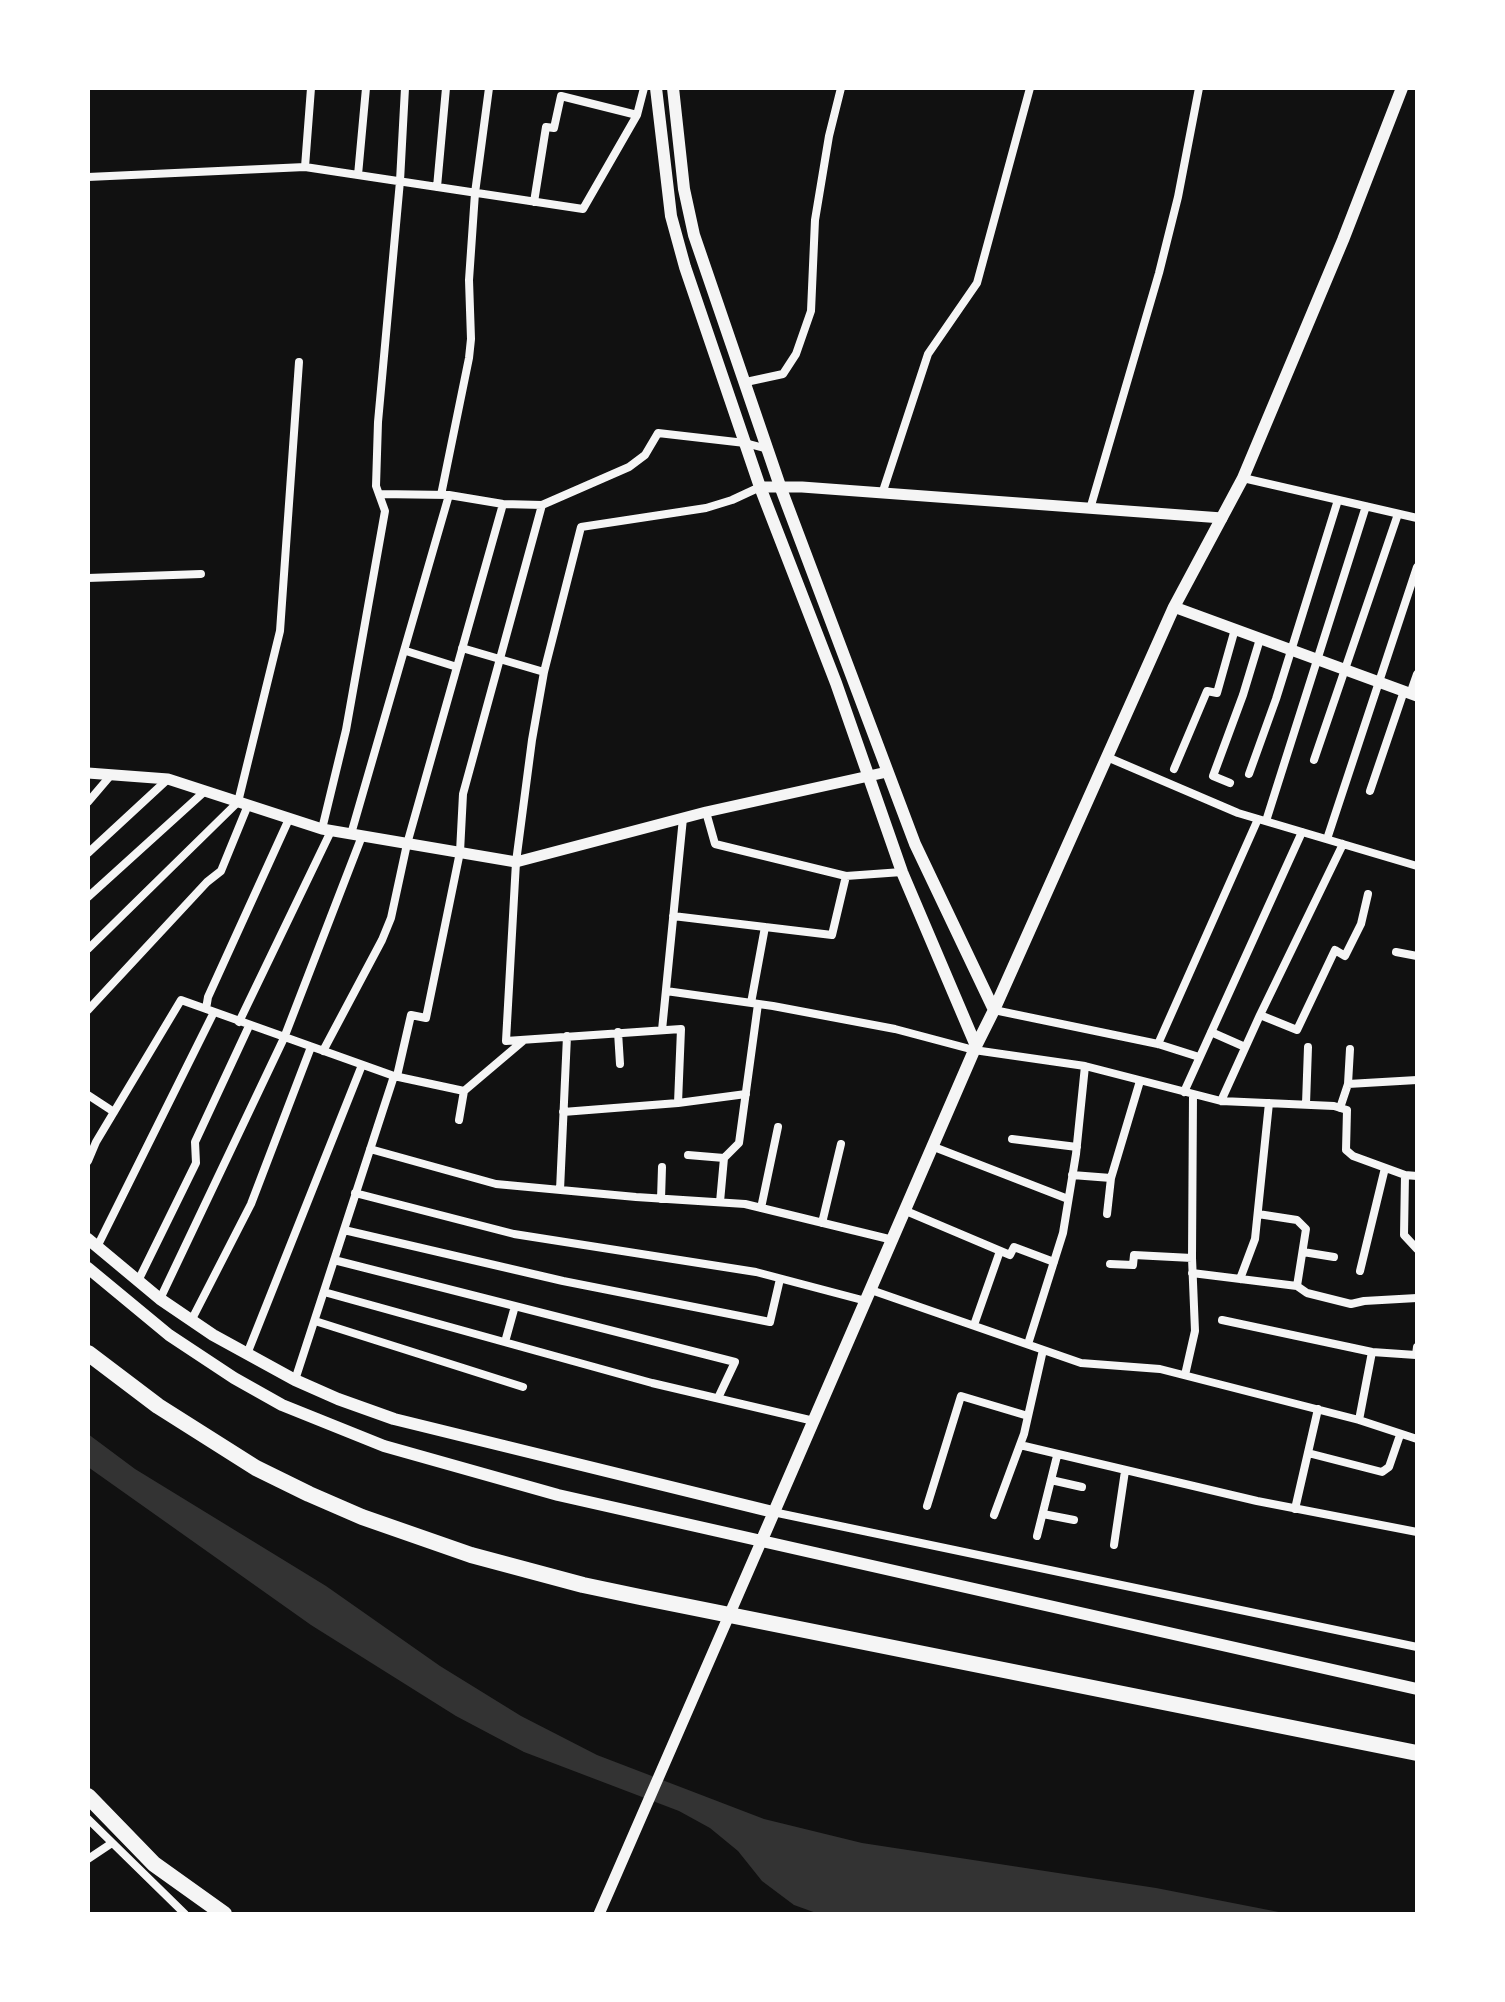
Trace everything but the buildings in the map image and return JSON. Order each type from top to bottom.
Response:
[{"type":"highway","points":[[88,1353],[158,1406],[256,1468],[362,1517],[471,1555],[569,1582],[640,1597],[1417,1753]]},
{"type":"highway","points":[[88,1796],[154,1864],[224,1914]]},
{"type":"main road","points":[[656,88],[671,216],[677,239],[760,487],[902,872],[975,1048]]},
{"type":"main road","points":[[673,88],[684,189],[694,235],[780,486],[855,678],[887,772],[935,888],[994,1010]]},
{"type":"main road","points":[[761,1542],[975,1048],[1174,607],[1243,478],[1343,240],[1402,88]]},
{"type":"main road","points":[[794,575],[811,566]]},
{"type":"main road","points":[[92,1243],[191,1321],[295,1380],[394,1419],[773,1512]]},
{"type":"main road","points":[[88,1268],[169,1335],[282,1405],[337,1429],[474,1473],[761,1542],[1417,1689]]},
{"type":"street","points":[[305,167],[311,88]]},
{"type":"street","points":[[358,175],[366,88]]},
{"type":"street","points":[[239,1022],[326,830],[385,511],[376,486],[378,422],[400,181],[405,88]]},
{"type":"street","points":[[437,187],[446,88]]},
{"type":"street","points":[[160,1299],[284,1038],[356,835],[406,651],[445,495],[469,358],[469,280],[475,193],[489,88]]},
{"type":"street","points":[[88,177],[305,167],[583,209],[637,115],[644,88]]},
{"type":"street","points":[[746,382],[783,374],[796,354],[811,311],[815,220],[829,136],[841,88]]},
{"type":"street","points":[[882,494],[928,354],[977,283],[1030,88]]},
{"type":"street","points":[[1090,509],[1159,273],[1178,197],[1199,88]]},
{"type":"street","points":[[534,202],[546,127],[554,128],[561,96],[637,115]]},
{"type":"street","points":[[88,1010],[207,882],[221,871],[243,804],[280,631],[299,362]]},
{"type":"street","points":[[379,494],[445,495],[503,504],[542,505],[629,467],[645,455],[658,433],[745,443],[768,449]]},
{"type":"street","points":[[1243,478],[1417,518]]},
{"type":"street","points":[[678,1103],[681,1029],[506,1041],[516,862],[532,740],[544,672],[581,527],[706,508],[760,487],[780,486],[1222,518]]},
{"type":"street","points":[[1249,774],[1338,500]]},
{"type":"street","points":[[323,1051],[386,929],[503,504]]},
{"type":"street","points":[[295,1380],[395,1076],[411,1015],[426,1018],[460,852],[463,794],[542,505]]},
{"type":"street","points":[[1158,1044],[1262,820],[1366,506]]},
{"type":"street","points":[[1314,760],[1398,514]]},
{"type":"street","points":[[1327,839],[1417,567]]},
{"type":"street","points":[[88,578],[201,574]]},
{"type":"street","points":[[1174,607],[1410,694]]},
{"type":"street","points":[[1174,769],[1207,691],[1217,693],[1235,629]]},
{"type":"street","points":[[1230,783],[1213,776],[1260,639]]},
{"type":"street","points":[[462,648],[544,672]]},
{"type":"street","points":[[406,651],[457,667]]},
{"type":"street","points":[[1370,791],[1417,674]]},
{"type":"street","points":[[1107,757],[1238,813],[1417,866]]},
{"type":"street","points":[[88,773],[168,779],[326,830],[516,862],[706,812],[887,772]]},
{"type":"street","points":[[88,802],[111,775]]},
{"type":"street","points":[[88,853],[168,779]]},
{"type":"street","points":[[88,897],[205,791]]},
{"type":"street","points":[[88,949],[243,804]]},
{"type":"street","points":[[706,812],[715,844],[846,876],[902,872]]},
{"type":"street","points":[[662,1030],[683,818]]},
{"type":"street","points":[[92,1243],[210,1012],[208,997],[289,819]]},
{"type":"street","points":[[1185,1375],[1195,1331],[1188,1093],[1199,1057],[1302,832]]},
{"type":"street","points":[[1221,1101],[1343,844]]},
{"type":"street","points":[[673,916],[832,935],[846,876]]},
{"type":"street","points":[[1260,1015],[1297,1030],[1335,950],[1345,956],[1361,924],[1368,894]]},
{"type":"street","points":[[720,1202],[724,1158],[739,1143],[765,927]]},
{"type":"street","points":[[1396,952],[1417,956]]},
{"type":"street","points":[[666,991],[895,1029],[975,1048],[1085,1066],[1221,1101],[1340,1108],[1347,1110],[1346,1150],[1353,1156],[1385,1168],[1417,1176]]},
{"type":"street","points":[[88,1161],[181,1000],[395,1076],[464,1091]]},
{"type":"street","points":[[994,1010],[1158,1044],[1199,1057]]},
{"type":"street","points":[[138,1281],[196,1163],[195,1142],[249,1026]]},
{"type":"street","points":[[618,1032],[620,1064]]},
{"type":"street","points":[[1211,1032],[1245,1047]]},
{"type":"street","points":[[560,1190],[567,1036]]},
{"type":"street","points":[[459,1120],[464,1091],[524,1041]]},
{"type":"street","points":[[191,1321],[251,1204],[311,1047]]},
{"type":"street","points":[[1306,1104],[1308,1047]]},
{"type":"street","points":[[1340,1108],[1348,1084],[1350,1049]]},
{"type":"street","points":[[247,1354],[362,1065]]},
{"type":"street","points":[[1028,1344],[1063,1233],[1077,1147],[1085,1066]]},
{"type":"street","points":[[1348,1084],[1417,1080]]},
{"type":"street","points":[[1107,1214],[1111,1178],[1140,1081]]},
{"type":"street","points":[[563,1112],[746,1094]]},
{"type":"street","points":[[88,1095],[114,1112]]},
{"type":"street","points":[[1240,1279],[1255,1239],[1269,1103]]},
{"type":"street","points":[[761,1208],[778,1127]]},
{"type":"street","points":[[1012,1139],[1077,1147]]},
{"type":"street","points":[[822,1223],[841,1144]]},
{"type":"street","points":[[934,1147],[1068,1199]]},
{"type":"street","points":[[370,1149],[496,1184],[720,1202],[761,1208],[893,1240]]},
{"type":"street","points":[[688,1155],[724,1158]]},
{"type":"street","points":[[661,1199],[662,1167]]},
{"type":"street","points":[[1360,1271],[1385,1168]]},
{"type":"street","points":[[1072,1175],[1111,1178]]},
{"type":"street","points":[[1405,1175],[1404,1235],[1417,1249]]},
{"type":"street","points":[[355,1193],[514,1234],[674,1258],[869,1296],[974,1325],[1081,1363],[1160,1369],[1359,1420],[1417,1439]]},
{"type":"street","points":[[906,1211],[1010,1255],[1014,1247],[1054,1262]]},
{"type":"street","points":[[1258,1214],[1297,1220],[1306,1229],[1297,1286]]},
{"type":"street","points":[[344,1230],[563,1281],[770,1322],[780,1279]]},
{"type":"street","points":[[974,1325],[1000,1251]]},
{"type":"street","points":[[1303,1252],[1334,1257]]},
{"type":"street","points":[[1110,1264],[1133,1265],[1134,1255],[1192,1258]]},
{"type":"street","points":[[334,1260],[735,1362],[718,1398]]},
{"type":"street","points":[[1192,1273],[1297,1286],[1307,1293],[1351,1304],[1417,1298]]},
{"type":"street","points":[[324,1292],[814,1421]]},
{"type":"street","points":[[505,1342],[515,1306]]},
{"type":"street","points":[[1222,1320],[1372,1352],[1416,1355],[1417,1347]]},
{"type":"street","points":[[315,1321],[523,1387]]},
{"type":"street","points":[[994,1515],[1020,1445],[1043,1350]]},
{"type":"street","points":[[1359,1420],[1372,1352]]},
{"type":"street","points":[[927,1506],[961,1396],[1028,1416]]},
{"type":"street","points":[[1295,1509],[1318,1409]]},
{"type":"street","points":[[1308,1453],[1382,1472],[1389,1467],[1400,1435]]},
{"type":"street","points":[[1020,1445],[1295,1509],[1417,1532]]},
{"type":"street","points":[[1037,1536],[1057,1456]]},
{"type":"street","points":[[1114,1545],[1125,1471]]},
{"type":"street","points":[[1051,1480],[1082,1487]]},
{"type":"street","points":[[773,1512],[1417,1647]]},
{"type":"street","points":[[1043,1514],[1074,1520]]},
{"type":"street","points":[[599,1914],[761,1542]]},
{"type":"street","points":[[88,1819],[185,1914]]},
{"type":"street","points":[[88,1859],[112,1843]]},
{"type":"shaded area","points":[[88,1434],[135,1469],[326,1586],[440,1666],[521,1716],[597,1755],[764,1819],[862,1843],[1156,1888],[1289,1914],[819,1914],[794,1905],[762,1881],[738,1851],[710,1828],[679,1811],[524,1752],[456,1716],[311,1625],[88,1467]]}]
